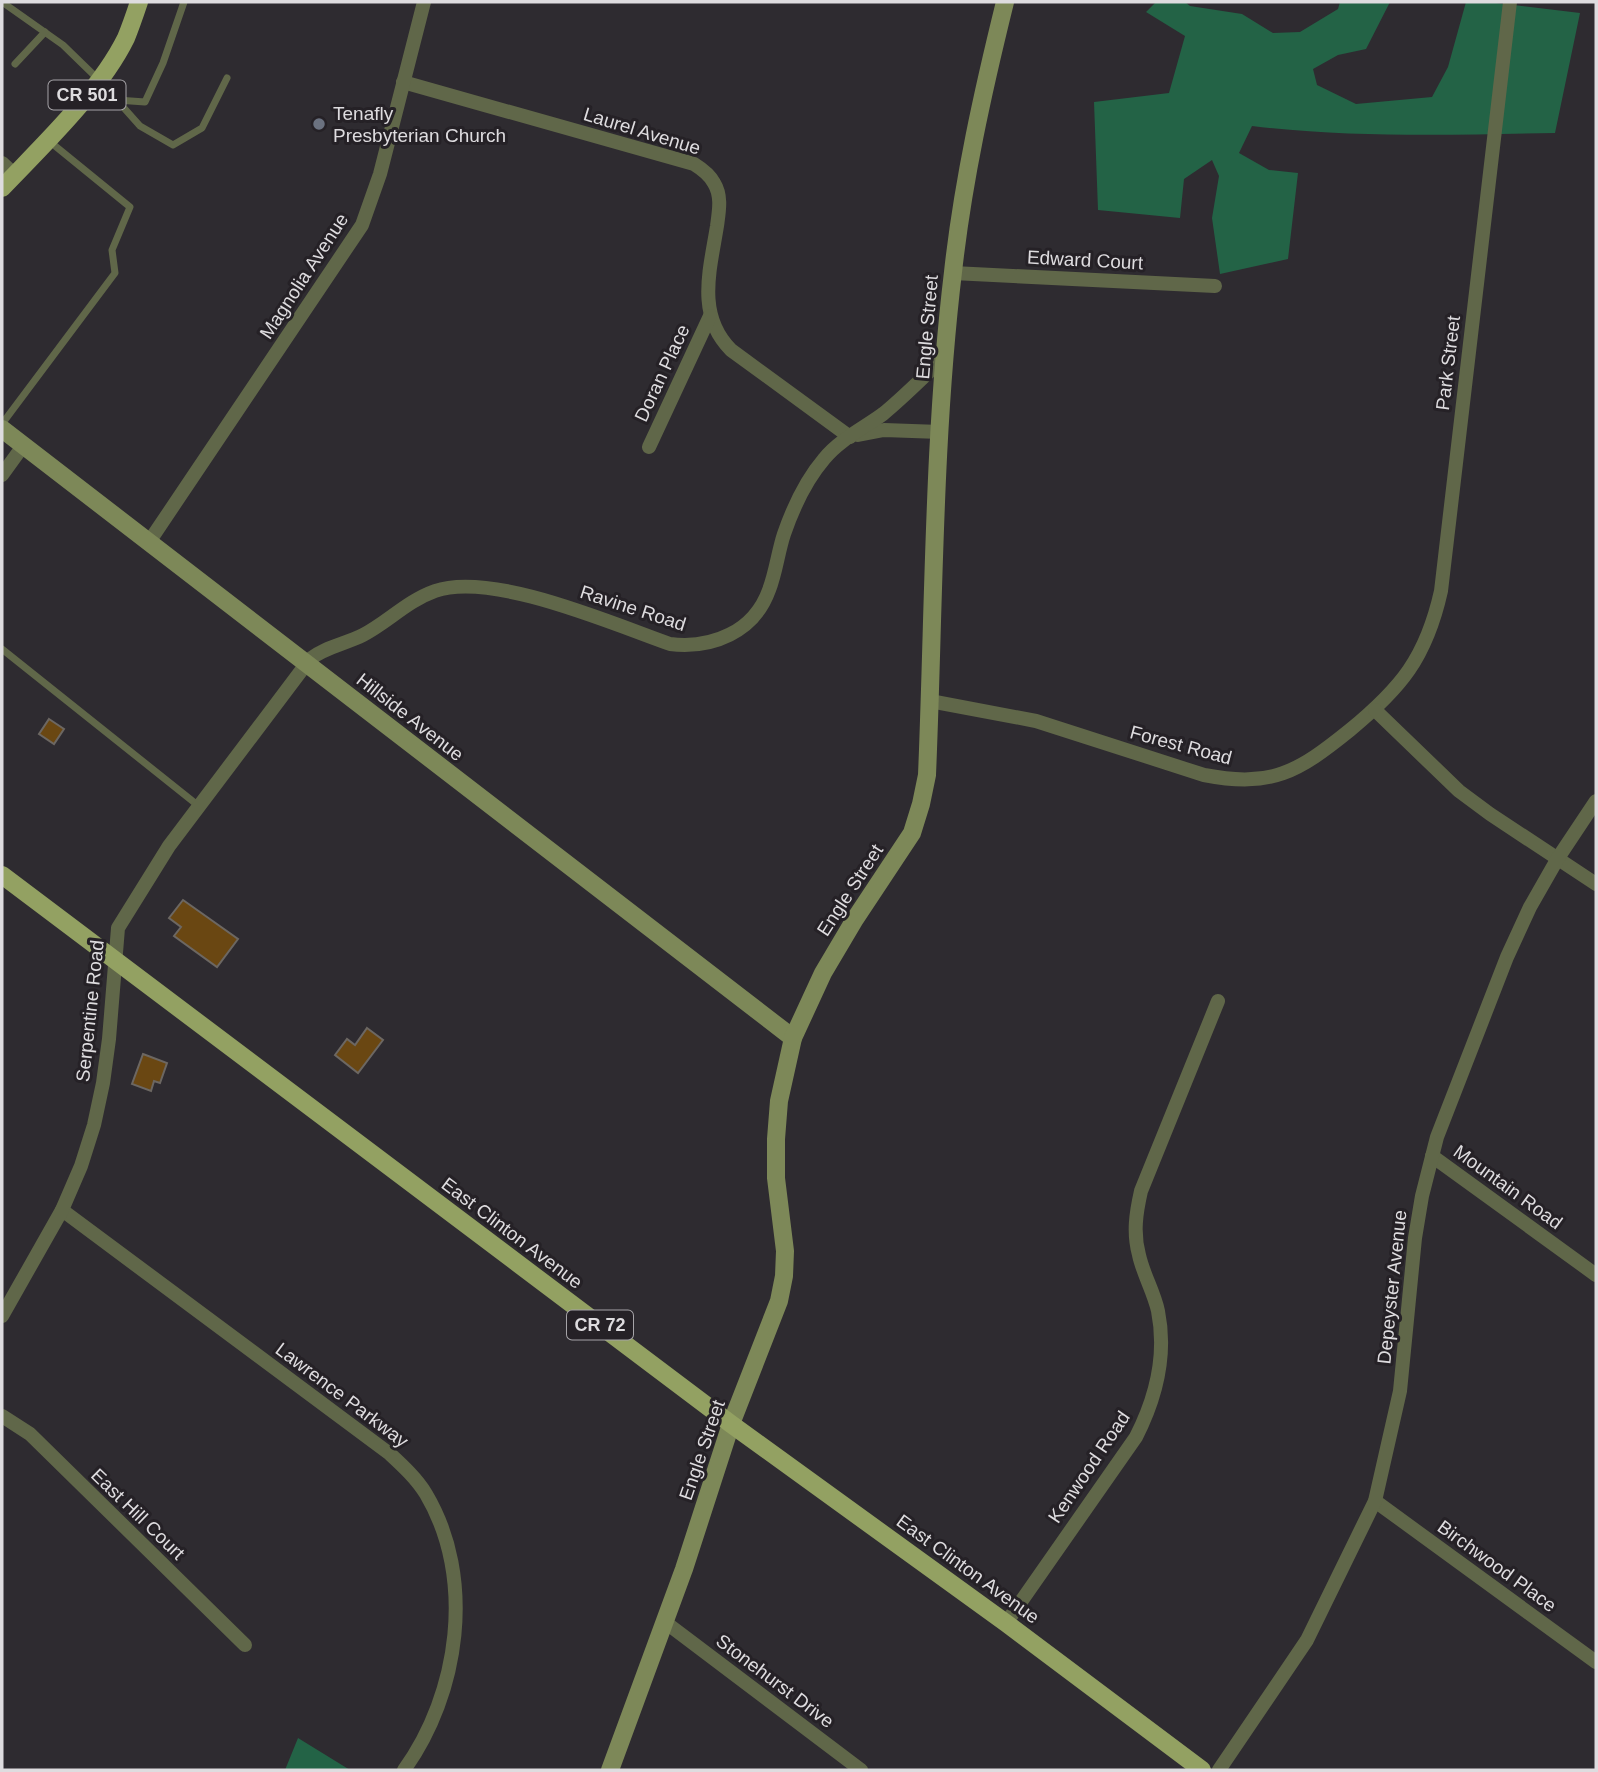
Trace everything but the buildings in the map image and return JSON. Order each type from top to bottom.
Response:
[{"type":"main road","name":"CR 501","points":[[2,188],[8,169],[47,139],[99,80],[126,37],[139,2]]},
{"type":"main road","name":"East Clinton Avenue","points":[[2,875],[731,1424],[1006,1623],[1202,1770]]},
{"type":"street","name":"Magnolia Avenue","points":[[149,542],[362,225],[375,191],[425,2]]},
{"type":"street","name":"Engle Street","points":[[610,1770],[665,1622],[731,1424],[779,1301],[785,1251],[776,1178],[776,1139],[779,1101],[793,1038],[822,973],[912,833],[921,804],[927,775],[940,432],[953,273],[961,213],[984,90],[1005,2]]},
{"type":"street","name":"Park Street","points":[[1375,710],[1396,689],[1426,642],[1441,591],[1510,2]]},
{"type":"street","name":"Laurel Avenue","points":[[403,82],[694,164],[706,172],[715,183],[719,197],[707,289],[710,316],[716,331],[732,350],[850,437]]},
{"type":"street","name":"Edward Court","points":[[953,273],[1215,286]]},
{"type":"street","name":"Doran Place","points":[[649,447],[710,316]]},
{"type":"street","name":"Ravine Road","points":[[306,663],[319,653],[364,635],[417,598],[438,590],[461,586],[519,594],[555,603],[670,645],[687,646],[722,640],[744,626],[761,606],[769,590],[785,533],[797,503],[825,457],[884,413],[946,356]]},
{"type":"street","name":"Hillside Avenue","points":[[2,427],[23,446],[793,1038]]},
{"type":"street","name":"Ravine Road","points":[[850,437],[884,430],[940,432]]},
{"type":"street","points":[[2,475],[23,446]]},
{"type":"street","name":"Serpentine Road","points":[[2,1317],[62,1210],[81,1166],[94,1125],[103,1083],[118,928],[162,856],[306,663]]},
{"type":"street","name":"Forest Road","points":[[930,701],[1036,721],[1227,780],[1252,780],[1292,771],[1313,760],[1375,710]]},
{"type":"street","points":[[1375,710],[1459,791],[1596,884]]},
{"type":"street","name":"Depeyster Avenue","points":[[1219,1770],[1307,1640],[1375,1500],[1400,1391],[1415,1238],[1432,1156],[1507,957],[1558,858],[1596,801]]},
{"type":"street","name":"Kenwood Road","points":[[1006,1623],[1136,1437],[1149,1413],[1157,1386],[1161,1335],[1158,1311],[1139,1257],[1135,1214],[1140,1191],[1218,1001]]},
{"type":"street","name":"Mountain Road","points":[[1432,1156],[1596,1275]]},
{"type":"street","name":"Lawrence Parkway","points":[[62,1210],[390,1454],[425,1492],[444,1537],[452,1575],[454,1637],[440,1703],[429,1729],[404,1770]]},
{"type":"street","name":"East Hill Court","points":[[2,1416],[30,1434],[246,1645]]},
{"type":"street","name":"Birchwood Place","points":[[1375,1500],[1596,1662]]},
{"type":"street","name":"Stonehurst Drive","points":[[665,1622],[861,1770]]},
{"type":"lane","points":[[2,2],[63,45],[140,126],[173,145],[202,128],[227,78]]},
{"type":"lane","points":[[117,100],[145,102],[163,63],[184,2]]},
{"type":"lane","points":[[15,64],[45,32]]},
{"type":"lane","points":[[2,427],[115,273],[112,250],[130,207],[47,139]]},
{"type":"lane","points":[[2,649],[200,808]]},
{"type":"green space","points":[[1156,2],[1185,2],[1190,6],[1242,14],[1273,33],[1300,32],[1338,9],[1340,2],[1390,2],[1366,49],[1338,55],[1313,69],[1317,85],[1356,104],[1432,97],[1448,67],[1466,2],[1488,2],[1580,13],[1555,133],[1365,134],[1252,126],[1239,153],[1269,170],[1298,173],[1288,259],[1220,274],[1212,218],[1219,176],[1212,160],[1184,179],[1180,218],[1098,210],[1094,102],[1169,93],[1185,36],[1146,12]]},
{"type":"green space","points":[[298,1738],[350,1770],[285,1770]]},
{"type":"place","name":"Tenafly Presbyterian Church","points":[[319,124]]}]
